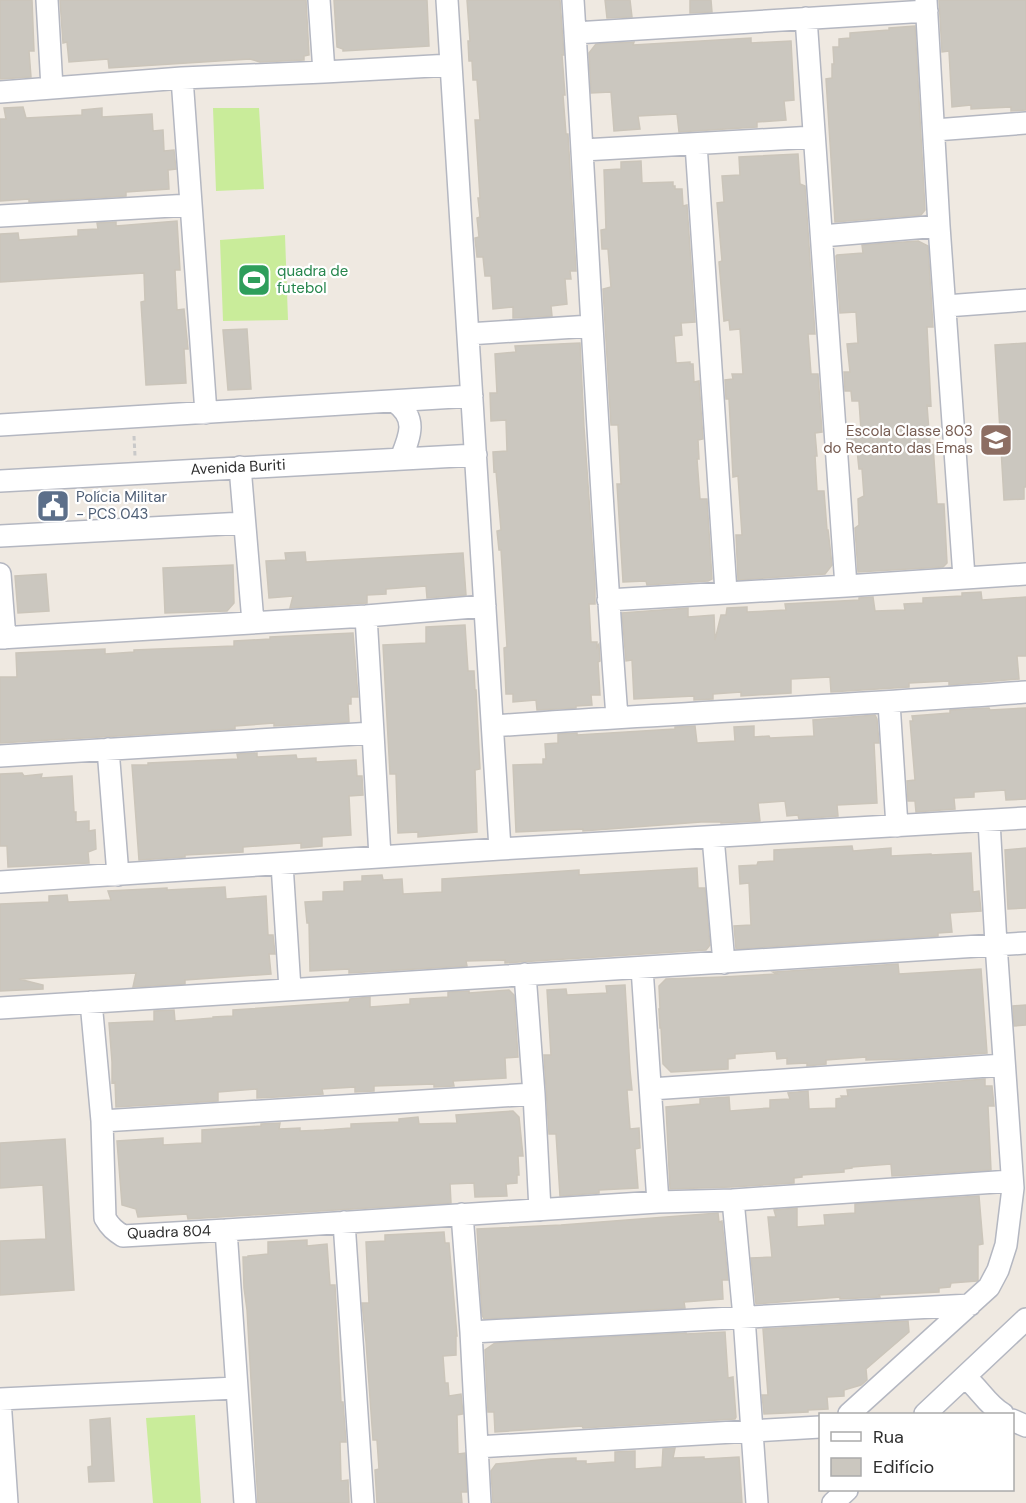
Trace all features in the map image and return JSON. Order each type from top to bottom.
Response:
[{"type":"street","points":[[47,0],[52,88]]},
{"type":"street","points":[[319,0],[324,72]]},
{"type":"street","points":[[447,0],[500,849]]},
{"type":"street","points":[[573,0],[591,326],[617,717]]},
{"type":"street","points":[[575,33],[806,18],[926,5],[964,578]]},
{"type":"street","points":[[806,18],[846,586]]},
{"type":"street","points":[[0,92],[182,78],[451,65]]},
{"type":"street","points":[[182,78],[206,413]]},
{"type":"street","points":[[934,130],[1026,123]]},
{"type":"street","points":[[583,150],[814,136]]},
{"type":"street","points":[[696,144],[726,592]]},
{"type":"street","points":[[0,216],[190,205]]},
{"type":"street","points":[[822,236],[939,226]]},
{"type":"street","points":[[946,306],[1026,300]]},
{"type":"street","points":[[468,334],[591,326]]},
{"type":"street","points":[[0,425],[472,396]]},
{"type":"street","points":[[395,402],[405,408],[410,423],[410,434],[401,458]]},
{"type":"street","name":"Avenida Buriti","points":[[0,481],[476,454]]},
{"type":"street","points":[[240,467],[253,622]]},
{"type":"street","points":[[0,536],[244,523]]},
{"type":"street","points":[[0,573],[2,638],[366,616],[485,606]]},
{"type":"street","points":[[608,600],[1026,574]]},
{"type":"street","points":[[366,616],[380,857]]},
{"type":"street","points":[[493,726],[889,703],[1026,692]]},
{"type":"street","points":[[889,703],[897,826]]},
{"type":"street","points":[[0,756],[373,733]]},
{"type":"street","points":[[108,749],[118,875]]},
{"type":"street","points":[[0,882],[500,849],[1026,819]]},
{"type":"street","points":[[850,1413],[989,1287],[998,1270],[1006,1245],[1017,1190],[1004,1065],[989,821]]},
{"type":"street","points":[[713,837],[724,963]]},
{"type":"street","points":[[282,864],[290,989]]},
{"type":"street","points":[[0,1008],[1026,943]]},
{"type":"street","points":[[642,968],[658,1202]]},
{"type":"street","points":[[525,974],[540,1210]]},
{"type":"street","name":"Quadra 804","points":[[91,1002],[102,1121],[105,1218],[109,1225],[123,1236],[226,1230],[245,1503]]},
{"type":"street","points":[[651,1089],[1004,1065]]},
{"type":"street","points":[[102,1121],[534,1094]]},
{"type":"street","points":[[226,1230],[658,1202],[1017,1190]]},
{"type":"street","points":[[733,1200],[757,1503]]},
{"type":"street","points":[[462,1214],[480,1503]]},
{"type":"street","points":[[344,1222],[363,1503]]},
{"type":"street","points":[[471,1332],[970,1305]]},
{"type":"street","points":[[926,1413],[1026,1319]]},
{"type":"street","points":[[965,1377],[1001,1413]]},
{"type":"street","points":[[8,1503],[0,1399],[236,1388]]},
{"type":"street","points":[[477,1447],[819,1427]]},
{"type":"street","points":[[833,1503],[846,1491]]},
{"type":"path","points":[[133,418],[137,473]]},
{"type":"green space","points":[[213,108],[259,108],[264,189],[216,191]]},
{"type":"green space","name":"quadra de futebol","points":[[285,235],[288,320],[223,321],[220,240]]},
{"type":"green space","points":[[195,1415],[201,1503],[153,1503],[146,1418]]},
{"type":"building","points":[[0,0],[32,0],[34,51],[29,51],[31,77],[0,79]]},
{"type":"building","points":[[60,0],[306,0],[309,55],[304,56],[304,60],[260,62],[250,59],[109,68],[108,59],[69,62],[67,42],[63,43]]},
{"type":"building","points":[[334,0],[427,0],[429,46],[343,51],[337,47]]},
{"type":"building","points":[[467,0],[560,0],[564,55],[562,55],[565,95],[563,95],[566,134],[568,134],[576,271],[570,271],[571,279],[565,279],[567,304],[551,306],[552,316],[513,318],[513,307],[493,309],[491,276],[485,276],[483,257],[477,257],[475,238],[479,237],[477,218],[480,217],[478,198],[480,198],[475,120],[480,120],[477,80],[473,80],[472,61],[469,61]]},
{"type":"building","points":[[605,0],[630,0],[632,17],[607,18]]},
{"type":"building","points":[[690,0],[711,0],[712,12],[690,13]]},
{"type":"building","points":[[939,0],[1026,0],[1026,110],[1011,111],[1011,107],[971,109],[971,105],[952,107],[949,51],[942,52]]},
{"type":"building","points":[[915,26],[925,210],[921,215],[835,222],[826,79],[832,78],[833,47],[839,47],[839,39],[850,38],[850,33]]},
{"type":"building","points":[[751,38],[751,43],[791,41],[794,100],[784,101],[786,120],[757,122],[757,127],[679,132],[677,114],[638,116],[640,129],[614,131],[611,92],[591,93],[589,53],[596,44],[634,42],[633,45]]},
{"type":"building","points":[[23,107],[26,118],[82,115],[82,110],[102,108],[102,117],[152,114],[153,131],[163,130],[164,151],[174,150],[176,169],[168,170],[169,189],[126,192],[126,196],[29,202],[29,199],[0,201],[0,119],[6,119],[4,108]]},
{"type":"building","points":[[798,154],[800,184],[805,186],[815,334],[808,334],[811,374],[818,374],[822,432],[815,433],[817,491],[824,491],[832,565],[825,574],[738,580],[736,535],[742,535],[738,476],[733,477],[729,399],[726,399],[725,380],[733,379],[732,374],[743,374],[740,329],[730,330],[729,320],[724,321],[717,203],[724,202],[722,176],[740,175],[739,157]]},
{"type":"building","points":[[641,161],[642,183],[673,182],[675,189],[682,189],[683,206],[687,205],[695,322],[681,323],[682,335],[674,336],[676,363],[690,362],[693,364],[694,382],[699,381],[703,439],[698,440],[699,459],[697,459],[700,499],[707,499],[712,579],[708,581],[647,585],[646,581],[623,582],[617,484],[621,484],[618,425],[611,425],[603,289],[611,287],[608,249],[602,249],[601,230],[606,229],[604,170],[621,169],[621,162]]},
{"type":"building","points":[[177,221],[180,270],[175,270],[177,310],[184,309],[188,349],[184,349],[186,383],[146,385],[141,302],[145,301],[144,273],[0,282],[0,234],[18,233],[19,240],[78,236],[78,230],[98,229],[97,223],[116,222],[116,226]]},
{"type":"building","points":[[918,241],[928,246],[933,327],[927,327],[931,406],[927,405],[930,445],[933,445],[937,504],[944,504],[947,563],[943,567],[858,572],[855,528],[859,525],[858,499],[864,496],[862,469],[859,469],[857,450],[849,451],[848,431],[861,430],[859,401],[852,401],[851,391],[845,391],[844,372],[850,372],[847,344],[858,343],[856,312],[840,313],[836,256],[863,253],[862,245]]},
{"type":"building","points":[[247,329],[251,389],[228,390],[223,330]]},
{"type":"building","points":[[580,343],[595,584],[595,604],[589,604],[591,642],[597,642],[597,647],[599,644],[600,695],[591,695],[592,705],[537,710],[536,700],[513,702],[513,694],[506,694],[504,648],[507,647],[501,550],[499,550],[497,531],[501,530],[493,452],[507,451],[506,420],[491,421],[490,393],[497,393],[495,354],[516,352],[515,346]]},
{"type":"building","points":[[1026,343],[1026,487],[1024,487],[1024,499],[1004,500],[995,345]]},
{"type":"building","points":[[305,552],[306,562],[463,553],[466,595],[427,598],[426,586],[386,589],[386,594],[367,595],[367,603],[290,608],[293,596],[269,598],[266,561],[286,560],[285,553]]},
{"type":"building","points":[[233,565],[234,603],[227,611],[165,613],[163,568]]},
{"type":"building","points":[[46,574],[49,611],[18,613],[15,576]]},
{"type":"building","points":[[981,592],[982,600],[1026,597],[1026,656],[1017,656],[1019,679],[949,685],[949,681],[909,683],[909,687],[831,692],[830,677],[791,679],[791,693],[741,696],[741,692],[713,694],[713,699],[694,700],[694,696],[634,699],[632,660],[626,661],[622,613],[688,608],[688,617],[714,615],[715,640],[721,615],[726,615],[727,608],[747,607],[747,612],[786,610],[785,604],[859,600],[859,598],[873,597],[875,611],[905,610],[904,604],[923,603],[923,598],[962,596],[962,593]]},
{"type":"building","points":[[465,625],[468,671],[474,671],[476,690],[480,769],[475,770],[477,832],[418,837],[418,832],[398,833],[396,774],[390,774],[383,645],[426,643],[426,627]]},
{"type":"building","points":[[353,633],[358,697],[351,697],[351,704],[348,704],[349,722],[274,726],[274,723],[235,726],[235,729],[0,743],[0,677],[17,677],[16,653],[105,649],[105,654],[134,652],[134,650],[234,646],[234,641],[270,639],[270,637]]},
{"type":"building","points":[[989,708],[990,710],[1026,708],[1026,799],[1006,800],[1005,790],[974,792],[974,797],[954,798],[955,809],[916,812],[915,801],[908,801],[907,781],[915,780],[910,721],[913,721],[912,716],[950,713],[950,710]]},
{"type":"building","points":[[875,715],[879,743],[874,743],[877,803],[837,805],[838,816],[799,819],[798,815],[787,816],[785,801],[758,803],[760,821],[701,822],[583,831],[583,829],[516,832],[513,765],[543,764],[543,759],[546,759],[545,744],[558,743],[558,734],[577,733],[577,735],[695,726],[697,743],[735,741],[734,727],[754,726],[754,737],[814,736],[813,720]]},
{"type":"building","points":[[257,753],[257,757],[296,755],[297,759],[316,758],[316,762],[356,760],[357,776],[362,776],[363,795],[349,796],[351,835],[322,837],[322,846],[301,848],[301,843],[243,847],[243,852],[139,860],[132,765],[238,759],[237,754]]},
{"type":"building","points":[[22,773],[24,776],[42,774],[41,778],[72,776],[76,822],[89,821],[89,831],[95,830],[96,849],[88,852],[89,863],[8,867],[7,846],[0,846],[0,774]]},
{"type":"building","points":[[852,846],[853,851],[891,848],[891,856],[971,853],[973,892],[979,891],[981,911],[950,913],[952,932],[938,933],[938,936],[736,949],[734,926],[751,925],[749,883],[740,884],[739,866],[774,861],[774,850]]},
{"type":"building","points":[[1026,848],[1026,908],[1008,909],[1005,850]]},
{"type":"building","points":[[697,868],[698,888],[705,888],[710,945],[706,950],[505,963],[505,960],[466,961],[467,966],[349,973],[349,969],[310,971],[309,923],[307,923],[305,902],[323,901],[323,892],[344,891],[344,882],[362,881],[362,876],[382,875],[383,880],[402,879],[403,894],[442,892],[442,879],[579,870],[579,875]]},
{"type":"building","points":[[225,887],[226,899],[266,896],[268,935],[273,935],[275,954],[269,954],[271,974],[185,980],[185,984],[133,987],[136,973],[19,979],[43,985],[43,989],[0,991],[0,904],[49,902],[49,896],[67,895],[68,902],[111,900],[108,891]]},
{"type":"building","points":[[898,964],[899,974],[981,969],[987,1053],[905,1059],[866,1060],[866,1057],[826,1060],[826,1064],[807,1066],[807,1063],[787,1064],[787,1058],[777,1059],[776,1051],[735,1054],[735,1058],[728,1059],[728,1069],[671,1072],[663,1064],[659,986],[666,979],[777,974],[773,972]]},
{"type":"building","points":[[625,985],[632,1090],[627,1090],[630,1129],[639,1128],[640,1148],[635,1149],[638,1188],[599,1190],[599,1193],[560,1196],[556,1134],[549,1134],[544,1055],[551,1055],[547,990],[566,989],[567,995],[607,993],[606,986]]},
{"type":"building","points":[[509,990],[514,995],[518,1057],[505,1058],[506,1078],[453,1081],[454,1086],[434,1087],[434,1084],[374,1086],[374,1091],[355,1092],[355,1087],[322,1089],[323,1094],[257,1098],[257,1089],[218,1092],[218,1101],[116,1107],[115,1082],[112,1083],[109,1023],[154,1021],[154,1011],[174,1010],[175,1021],[233,1016],[233,1010],[349,1002],[350,999],[370,997],[370,1007],[410,1004],[410,999],[448,997],[448,992]]},
{"type":"building","points":[[1026,1005],[1026,1025],[1014,1026],[1013,1006]]},
{"type":"building","points":[[985,1079],[985,1086],[992,1086],[994,1106],[988,1106],[991,1170],[892,1176],[891,1164],[852,1167],[844,1169],[844,1172],[802,1175],[802,1177],[794,1178],[794,1183],[670,1189],[666,1107],[700,1104],[700,1099],[729,1097],[730,1111],[770,1108],[770,1100],[790,1099],[788,1093],[808,1091],[809,1109],[836,1108],[836,1099],[848,1096],[847,1090]]},
{"type":"building","points":[[513,1111],[519,1117],[523,1156],[518,1156],[517,1183],[506,1184],[507,1196],[475,1197],[474,1183],[450,1184],[451,1203],[188,1219],[187,1214],[138,1217],[136,1209],[122,1205],[117,1141],[163,1138],[163,1145],[202,1143],[202,1130],[280,1123],[279,1129],[324,1130],[351,1128],[351,1124],[399,1122],[399,1119],[418,1117],[419,1124],[457,1123],[456,1115]]},
{"type":"building","points":[[65,1139],[74,1290],[0,1295],[0,1241],[46,1239],[43,1185],[0,1188],[0,1143]]},
{"type":"building","points":[[979,1196],[983,1244],[978,1245],[977,1281],[951,1283],[950,1287],[939,1288],[939,1292],[756,1304],[751,1258],[772,1257],[768,1217],[776,1217],[774,1210],[797,1208],[797,1227],[825,1225],[824,1215],[855,1213],[855,1204]]},
{"type":"building","points":[[718,1213],[719,1222],[722,1221],[728,1280],[722,1280],[723,1299],[684,1302],[685,1308],[484,1319],[482,1315],[477,1229]]},
{"type":"building","points":[[444,1232],[445,1243],[449,1243],[457,1336],[456,1355],[443,1356],[445,1383],[448,1383],[449,1396],[461,1394],[463,1414],[457,1415],[458,1454],[465,1453],[467,1492],[461,1492],[462,1503],[377,1503],[375,1470],[379,1469],[377,1440],[373,1440],[362,1303],[369,1303],[366,1242],[385,1241],[385,1235]]},
{"type":"building","points":[[307,1240],[307,1246],[327,1244],[330,1285],[335,1285],[341,1402],[343,1402],[346,1442],[340,1442],[341,1481],[348,1480],[349,1503],[258,1503],[243,1257],[268,1254],[268,1242]]},
{"type":"building","points":[[908,1321],[909,1332],[866,1369],[867,1380],[861,1385],[844,1390],[844,1396],[827,1397],[828,1409],[764,1414],[762,1395],[768,1395],[763,1329]]},
{"type":"building","points":[[725,1332],[728,1378],[733,1377],[735,1419],[495,1432],[494,1412],[488,1412],[485,1350],[495,1343]]},
{"type":"building","points":[[110,1418],[114,1481],[89,1482],[88,1467],[92,1466],[90,1420]]},
{"type":"building","points":[[675,1448],[673,1458],[739,1457],[742,1503],[493,1503],[491,1471],[496,1464],[576,1458],[576,1461],[586,1461],[586,1464],[615,1462],[615,1452],[635,1451],[635,1469],[662,1467],[663,1449]]},
{"type":"place","name":"quadra de futebol","points":[[254,280]]},
{"type":"place","name":"Escola Classe 803 do Recanto das Emas","points":[[996,440]]},
{"type":"place","name":"Polícia Militar - PCS 043","points":[[53,506]]}]
